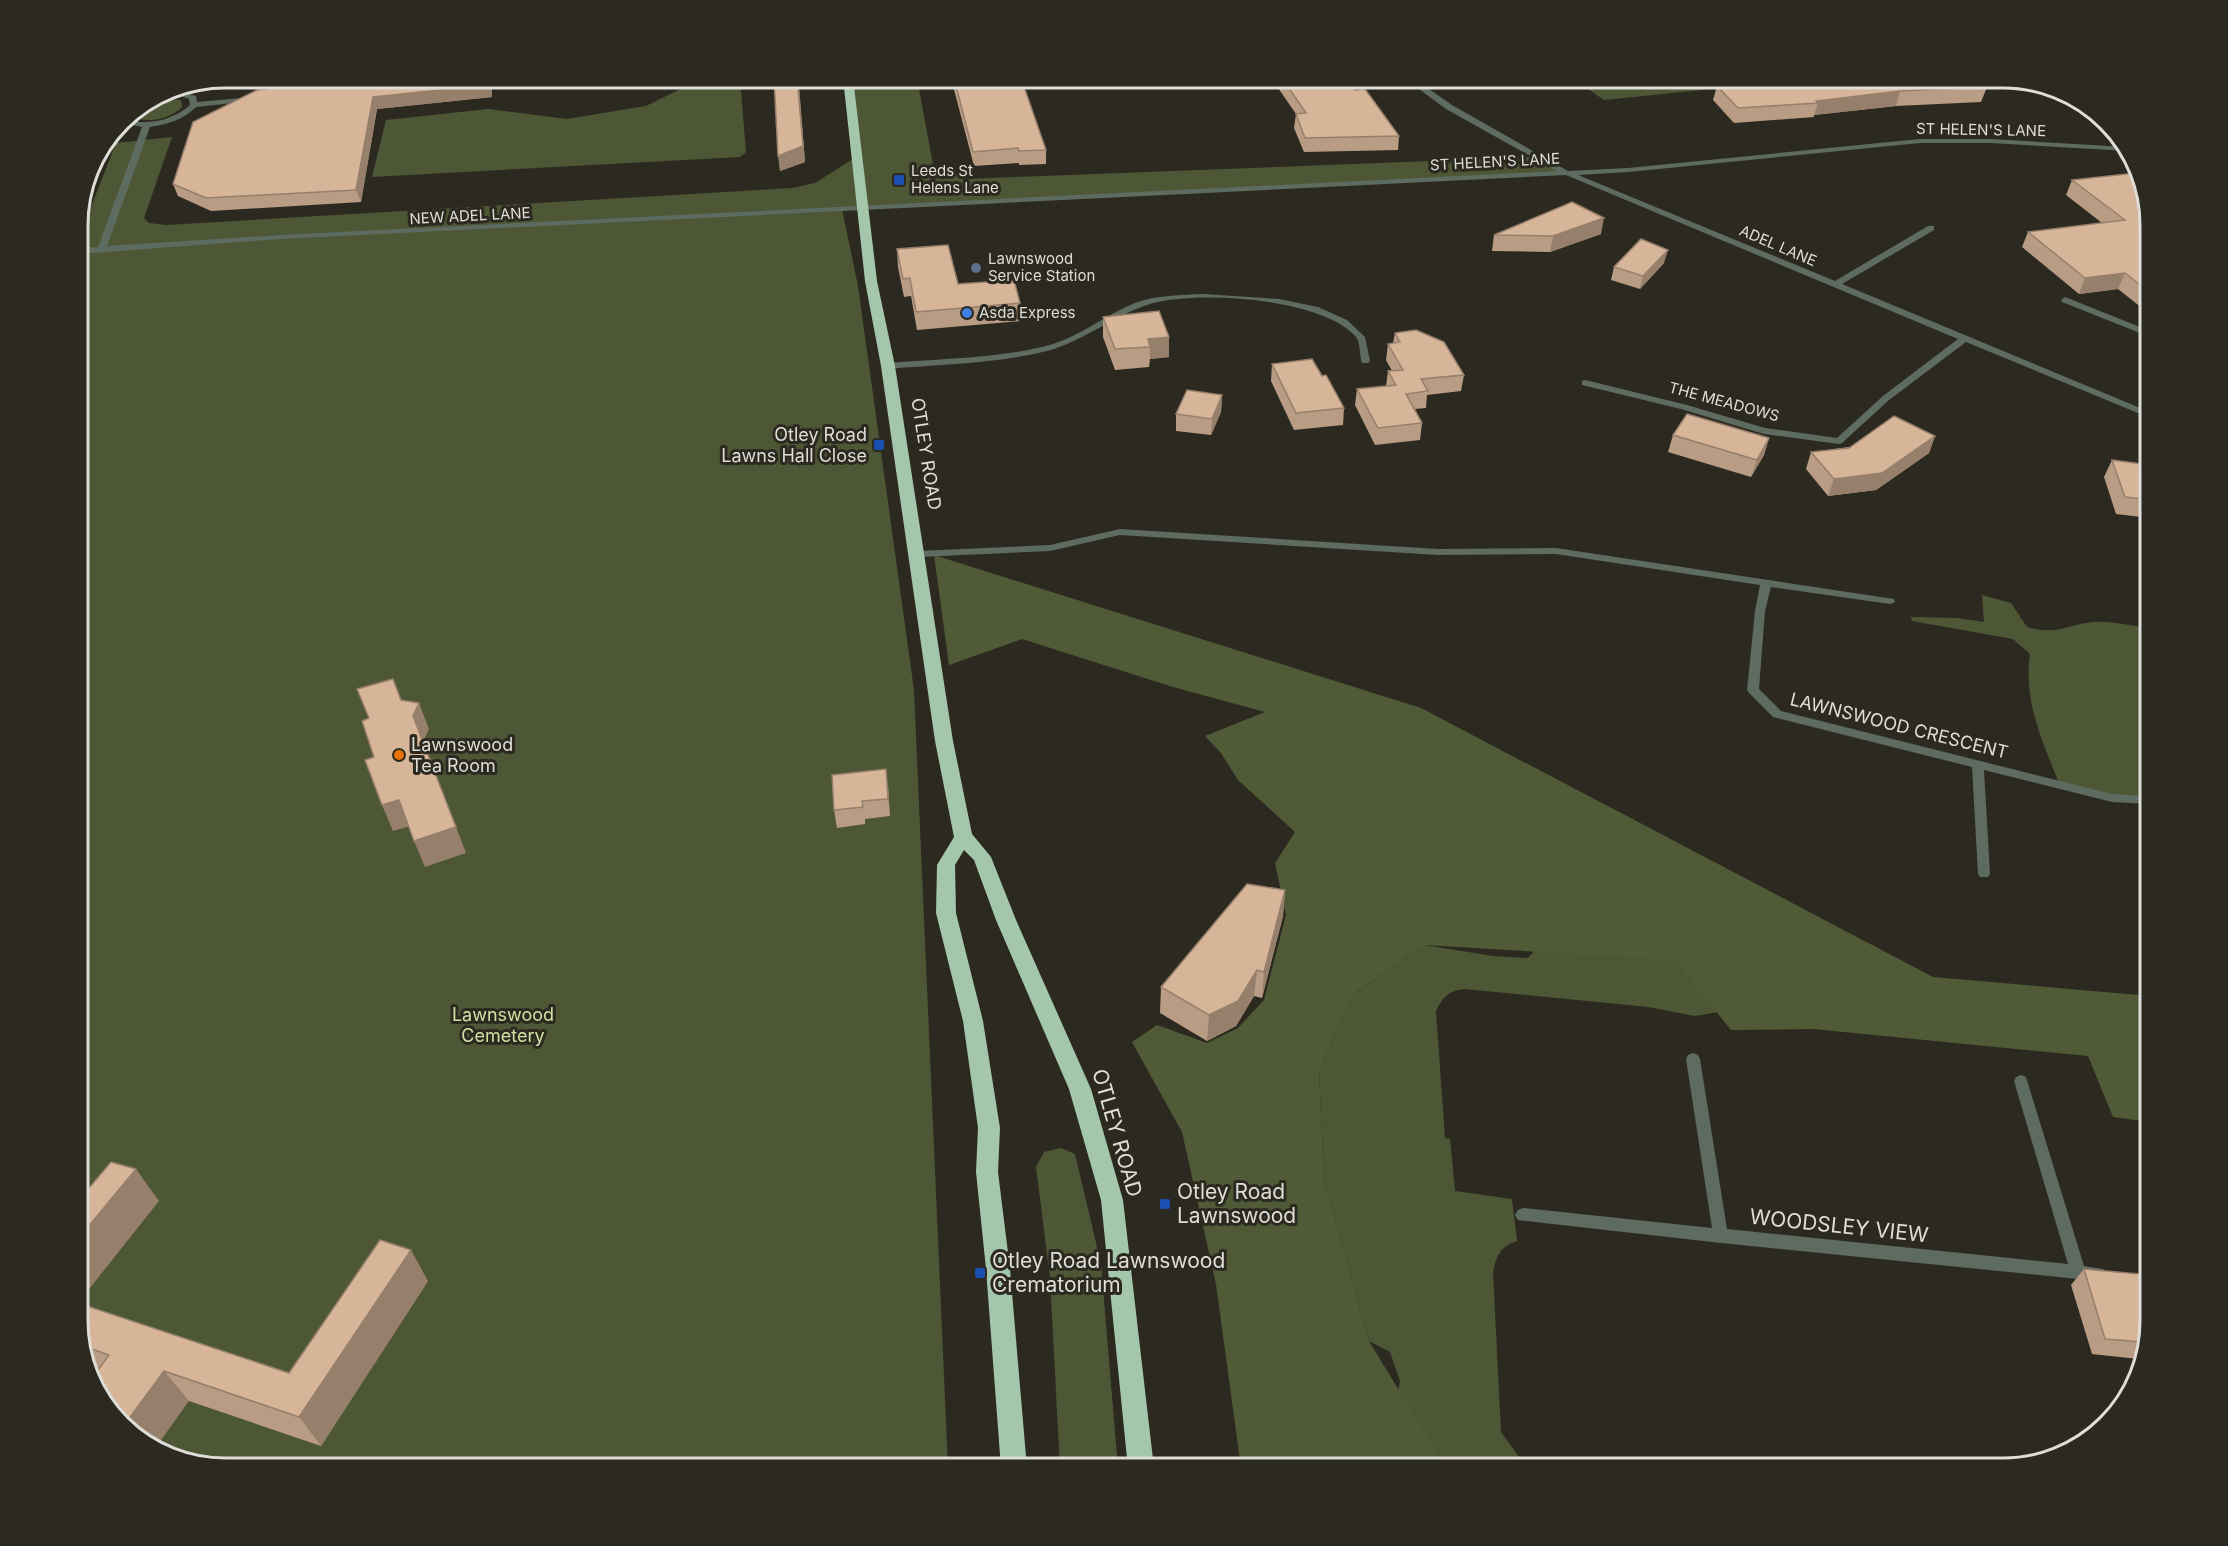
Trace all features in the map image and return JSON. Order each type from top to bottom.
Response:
[{"type":"highway","name":"OTLEY ROAD","points":[[849,88],[871,281],[888,366],[918,554],[944,741],[963,837],[982,857],[1006,920],[1076,1078],[1112,1200],[1140,1458]]},
{"type":"highway","points":[[963,837],[946,865],[946,913],[973,1021],[989,1128],[987,1172],[998,1269],[1013,1458]]},
{"type":"street","name":"ADEL LANE","points":[[1422,88],[1449,107],[1564,172],[2140,410]]},
{"type":"street","points":[[185,95],[193,98],[194,105]]},
{"type":"street","points":[[134,123],[147,125],[182,116],[194,105],[262,98]]},
{"type":"street","points":[[102,248],[147,125]]},
{"type":"street","name":"ST HELEN'S LANE","points":[[864,208],[1628,170],[1920,141],[1990,141],[2115,147]]},
{"type":"street","name":"NEW ADEL LANE","points":[[89,250],[864,208]]},
{"type":"street","points":[[1835,285],[1931,228]]},
{"type":"street","points":[[888,366],[1047,349],[1089,333],[1149,301],[1197,295],[1299,305],[1324,311],[1354,327],[1365,344],[1365,361]]},
{"type":"street","points":[[2064,300],[2140,330]]},
{"type":"street","name":"THE MEADOWS","points":[[1585,383],[1684,407],[1764,431],[1839,441],[1886,398],[1965,338]]},
{"type":"street","points":[[918,554],[1050,548],[1120,532],[1438,552],[1557,551],[1890,601]]},
{"type":"street","name":"LAWNSWOOD CRESCENT","points":[[1766,583],[1760,611],[1753,690],[1777,714],[2112,798],[2140,799]]},
{"type":"street","points":[[1978,765],[1984,874]]},
{"type":"street","points":[[1693,1059],[1722,1236]]},
{"type":"street","points":[[2021,1081],[2078,1272]]},
{"type":"street","name":"WOODSLEY VIEW","points":[[1523,1215],[2109,1276]]},
{"type":"green space","points":[[683,88],[741,88],[746,152],[740,157],[372,177],[386,120],[488,109],[567,119],[646,106]]},
{"type":"green space","name":"Lawnswood Cemetery","points":[[849,88],[919,88],[933,165],[967,179],[1533,157],[1564,172],[842,209],[858,286],[914,690],[948,1458],[225,1458],[190,1453],[165,1443],[142,1429],[117,1404],[99,1373],[91,1347],[89,1330],[89,216],[116,144],[172,137],[144,218],[149,223],[166,225],[793,188],[815,183],[856,157]]},
{"type":"green space","points":[[1587,88],[1722,88],[1604,100]]},
{"type":"green space","points":[[172,99],[181,100],[182,107],[171,115],[139,119],[157,107]]},
{"type":"green space","points":[[934,555],[1421,708],[1933,977],[2140,995],[2140,1121],[2113,1117],[2088,1056],[1813,1029],[1731,1030],[1675,960],[1424,945],[1353,994],[1319,1070],[1324,1180],[1369,1341],[1440,1458],[1240,1458],[1216,1284],[1182,1132],[1132,1042],[1157,1025],[1207,1043],[1238,1028],[1264,1000],[1286,915],[1275,863],[1295,832],[1238,780],[1221,753],[1205,736],[1265,712],[1173,687],[1022,639],[949,665]]},
{"type":"green space","points":[[1982,595],[2011,603],[2027,627],[2055,630],[2101,622],[2140,627],[2140,799],[2112,798],[2060,786],[2041,738],[2032,705],[2029,689],[2030,654],[2013,639],[1912,621],[1911,617],[1957,618],[1984,622]]},
{"type":"green space","points":[[1544,940],[1675,960],[1736,1009],[1695,1016],[1648,1007],[1464,989],[1450,993],[1441,1002],[1436,1011],[1445,1138],[1450,1139],[1455,1191],[1512,1199],[1517,1241],[1500,1252],[1493,1272],[1501,1432],[1520,1458],[1414,1458],[1394,1411],[1400,1381],[1390,1352],[1369,1341],[1324,1180],[1319,1070],[1353,994],[1424,945],[1493,956],[1528,958]]},
{"type":"green space","points":[[1061,1148],[1075,1154],[1101,1264],[1117,1458],[1059,1458],[1050,1278],[1036,1167],[1044,1152]]},
{"type":"building","points":[[275,88],[460,88],[373,97],[356,190],[206,198],[173,184],[193,122],[257,90]]},
{"type":"building","points":[[775,88],[798,88],[803,146],[778,156]]},
{"type":"building","points":[[957,88],[1024,88],[1046,150],[1019,151],[1018,148],[973,152]]},
{"type":"building","points":[[1289,88],[1365,89],[1399,136],[1305,138],[1296,114],[1306,113]]},
{"type":"building","points":[[1719,88],[1965,88],[1900,91],[1816,101],[1818,103],[1738,108]]},
{"type":"building","points":[[2129,174],[2135,190],[2140,225],[2140,285],[2125,273],[2085,278],[2028,232],[2125,220],[2072,180]]},
{"type":"building","points":[[1572,202],[1604,218],[1553,236],[1494,235]]},
{"type":"building","points":[[1641,239],[1668,250],[1643,276],[1614,267]]},
{"type":"building","points":[[948,245],[958,284],[1014,280],[1020,303],[916,312],[910,278],[903,279],[897,249]]},
{"type":"building","points":[[1159,311],[1169,337],[1148,339],[1150,347],[1115,349],[1103,317]]},
{"type":"building","points":[[1416,330],[1444,342],[1464,375],[1421,379],[1428,391],[1406,394],[1422,423],[1378,428],[1357,389],[1396,385],[1388,371],[1403,370],[1388,344],[1400,342],[1395,333]]},
{"type":"building","points":[[1312,359],[1322,376],[1326,375],[1344,408],[1296,413],[1272,364]]},
{"type":"building","points":[[1187,390],[1222,395],[1212,419],[1176,414]]},
{"type":"building","points":[[1687,414],[1769,438],[1757,460],[1673,435]]},
{"type":"building","points":[[1894,416],[1935,436],[1882,473],[1834,479],[1811,452],[1849,448]]},
{"type":"building","points":[[2112,460],[2140,464],[2140,499],[2125,497]]},
{"type":"building","points":[[393,679],[401,700],[419,703],[413,716],[456,827],[414,841],[399,800],[382,805],[365,760],[374,757],[362,721],[369,718],[357,689]]},
{"type":"building","points":[[886,769],[888,799],[862,801],[863,807],[834,810],[832,775]]},
{"type":"building","points":[[1247,884],[1285,890],[1264,972],[1257,970],[1238,1001],[1209,1015],[1161,987]]},
{"type":"building","points":[[111,1162],[136,1169],[89,1226],[89,1188]]},
{"type":"building","points":[[380,1240],[411,1250],[299,1417],[164,1371],[130,1418],[117,1404],[98,1370],[109,1355],[92,1349],[89,1307],[289,1373]]},
{"type":"building","points":[[2084,1269],[2140,1274],[2140,1321],[2137,1342],[2105,1339]]},
{"type":"place","name":"Leeds St Helens Lane","points":[[899,180]]},
{"type":"place","name":"Lawnswood Service Station","points":[[976,268]]},
{"type":"place","name":"Asda Express","points":[[967,313]]},
{"type":"place","name":"Otley Road Lawns Hall Close","points":[[879,445]]},
{"type":"place","name":"Lawnswood Tea Room","points":[[399,755]]},
{"type":"place","name":"Otley Road Lawnswood","points":[[1165,1204]]},
{"type":"place","name":"Otley Road Lawnswood Crematorium","points":[[980,1273]]}]
